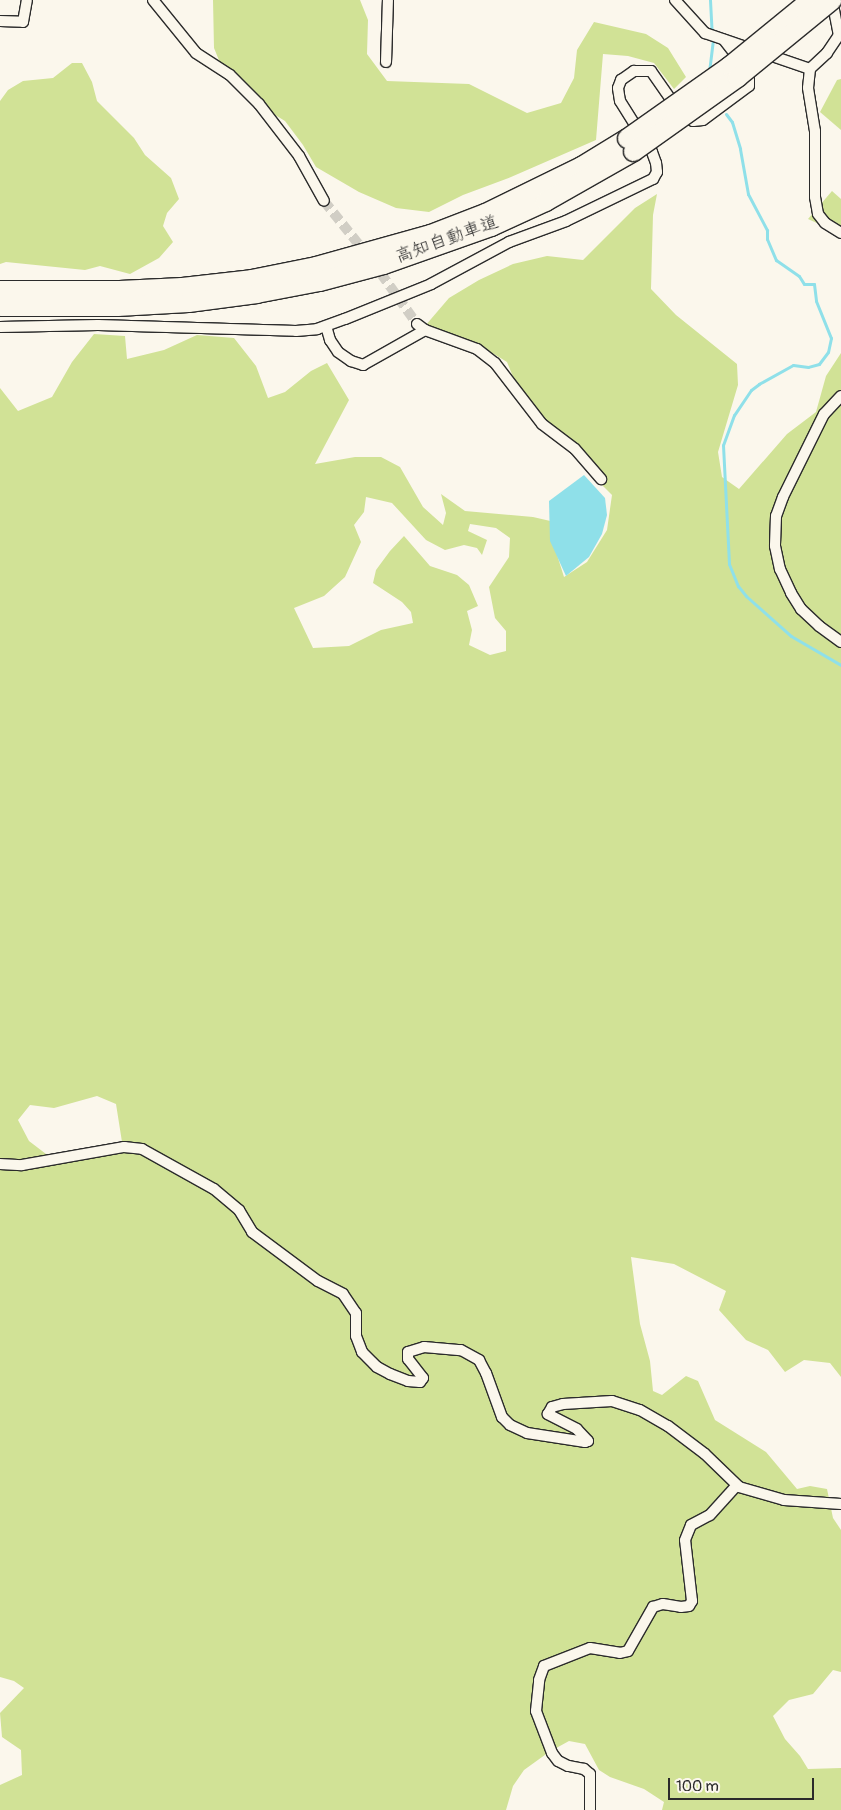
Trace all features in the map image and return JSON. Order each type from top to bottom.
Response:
[{"type":"highway","name":"高知自動車道","points":[[630,145],[810,0]]},
{"type":"highway","name":"高知自動車道","points":[[0,306],[56,299],[188,302],[256,293],[319,281],[383,264],[491,226],[544,201],[737,77],[835,7]]},
{"type":"highway","points":[[0,289],[56,299]]},
{"type":"highway","points":[[0,311],[56,299]]},
{"type":"street","points":[[0,21],[23,22],[27,0]]},
{"type":"street","points":[[153,0],[196,53],[240,83],[258,104],[299,156],[324,201]]},
{"type":"street","points":[[386,62],[388,0]]},
{"type":"street","points":[[675,0],[695,25],[717,38],[810,69]]},
{"type":"street","points":[[825,0],[835,7],[840,35],[827,54],[810,69],[808,88],[815,132],[815,197],[818,214],[825,223],[841,233]]},
{"type":"street","points":[[0,327],[98,325],[296,331],[326,326],[430,284],[509,242],[566,221],[653,180],[657,172],[656,164],[652,152],[620,101],[618,88],[621,80],[634,71],[651,71],[681,114],[693,121],[703,120],[749,86],[749,72],[717,38]]},
{"type":"street","points":[[417,324],[425,330],[477,349],[495,363],[542,424],[575,449],[601,479]]},
{"type":"street","points":[[326,326],[330,340],[338,352],[351,361],[363,365],[425,330]]},
{"type":"street","points":[[841,396],[824,414],[783,497],[776,516],[775,546],[780,569],[791,594],[818,626],[841,642]]},
{"type":"street","points":[[0,1164],[22,1165],[124,1147],[142,1149],[214,1188],[234,1204],[252,1232],[318,1281],[343,1294],[356,1313],[356,1336],[362,1352],[377,1367],[408,1381],[420,1382],[423,1378],[408,1359],[408,1352],[424,1348],[461,1350],[479,1360],[486,1373],[502,1417],[519,1429],[535,1435],[585,1442],[588,1441],[577,1429],[548,1414],[552,1407],[563,1404],[612,1401],[640,1410],[668,1426],[705,1454],[737,1485],[784,1500],[841,1504]]},
{"type":"street","points":[[590,1810],[590,1774],[584,1769],[568,1766],[558,1761],[552,1753],[538,1718],[536,1711],[537,1692],[544,1666],[590,1648],[628,1652],[653,1607],[663,1604],[681,1608],[689,1606],[692,1601],[685,1540],[691,1524],[710,1515],[737,1485]]},
{"type":"green space","points":[[213,0],[360,0],[368,20],[367,54],[387,81],[469,84],[527,113],[561,103],[574,78],[577,50],[594,22],[646,34],[668,48],[686,77],[674,89],[654,63],[628,56],[603,54],[596,140],[511,177],[463,195],[429,212],[396,208],[359,192],[316,167],[303,145],[285,121],[262,107],[225,75],[214,48]]},
{"type":"green space","points":[[72,63],[82,63],[92,82],[97,101],[134,138],[145,155],[171,178],[179,199],[167,213],[163,226],[173,242],[159,258],[130,274],[100,266],[85,270],[6,262],[0,264],[0,101],[8,90],[23,81],[53,78]]},
{"type":"green space","points":[[841,79],[841,130],[820,112],[837,80]]},
{"type":"green space","points":[[832,191],[841,199],[841,234],[808,219]]},
{"type":"green space","points":[[657,194],[653,215],[651,289],[676,315],[737,364],[738,385],[718,452],[722,477],[739,489],[787,434],[816,412],[826,376],[841,353],[841,1377],[830,1363],[804,1360],[785,1372],[768,1350],[746,1340],[719,1310],[726,1291],[674,1264],[631,1257],[640,1324],[650,1361],[653,1391],[662,1395],[686,1376],[698,1381],[715,1420],[766,1452],[797,1489],[810,1486],[827,1489],[833,1518],[841,1530],[841,1672],[833,1670],[813,1694],[789,1700],[773,1716],[785,1739],[800,1756],[808,1769],[841,1768],[841,1810],[662,1810],[664,1802],[644,1789],[610,1777],[599,1770],[585,1744],[569,1741],[549,1752],[524,1770],[513,1786],[506,1810],[0,1810],[0,1785],[22,1775],[21,1750],[2,1737],[0,1713],[24,1688],[14,1681],[0,1677],[0,388],[18,411],[52,397],[72,362],[94,334],[125,336],[127,359],[164,350],[197,335],[234,338],[256,366],[268,398],[285,392],[311,371],[327,363],[349,400],[315,464],[355,457],[381,457],[400,467],[423,507],[443,525],[446,513],[441,494],[465,511],[533,517],[559,523],[553,542],[564,577],[587,562],[607,530],[612,495],[586,469],[572,448],[521,396],[507,362],[476,343],[439,334],[425,326],[449,298],[479,280],[513,264],[547,256],[583,260],[635,208]],"holes":[[[366,497],[392,503],[426,540],[445,550],[464,545],[477,548],[482,555],[487,540],[468,531],[470,524],[496,528],[510,538],[509,557],[489,587],[495,618],[506,631],[506,651],[490,655],[469,645],[472,630],[467,611],[478,606],[469,585],[457,575],[430,566],[404,536],[376,570],[373,583],[402,602],[411,612],[413,623],[381,630],[349,646],[313,648],[294,608],[324,596],[345,577],[361,542],[354,525],[364,512]],[[97,1096],[116,1104],[122,1142],[101,1153],[46,1154],[29,1141],[18,1120],[30,1105],[54,1108]]]},
{"type":"water","points":[[584,475],[605,498],[607,515],[602,534],[589,557],[566,576],[550,541],[549,501]]},
{"type":"waterway","points":[[710,0],[712,33]]},
{"type":"waterway","points":[[709,72],[713,39]]},
{"type":"waterway","points":[[726,114],[732,122],[740,149],[748,194],[767,230],[767,239],[776,260],[799,276],[804,284],[814,284],[816,301],[831,338],[828,352],[819,364],[808,367],[793,365],[759,384],[751,390],[734,415],[723,445],[729,564],[738,586],[746,596],[791,636],[841,665]]},
{"type":"tunnel","points":[[324,201],[372,261],[417,324]]}]
